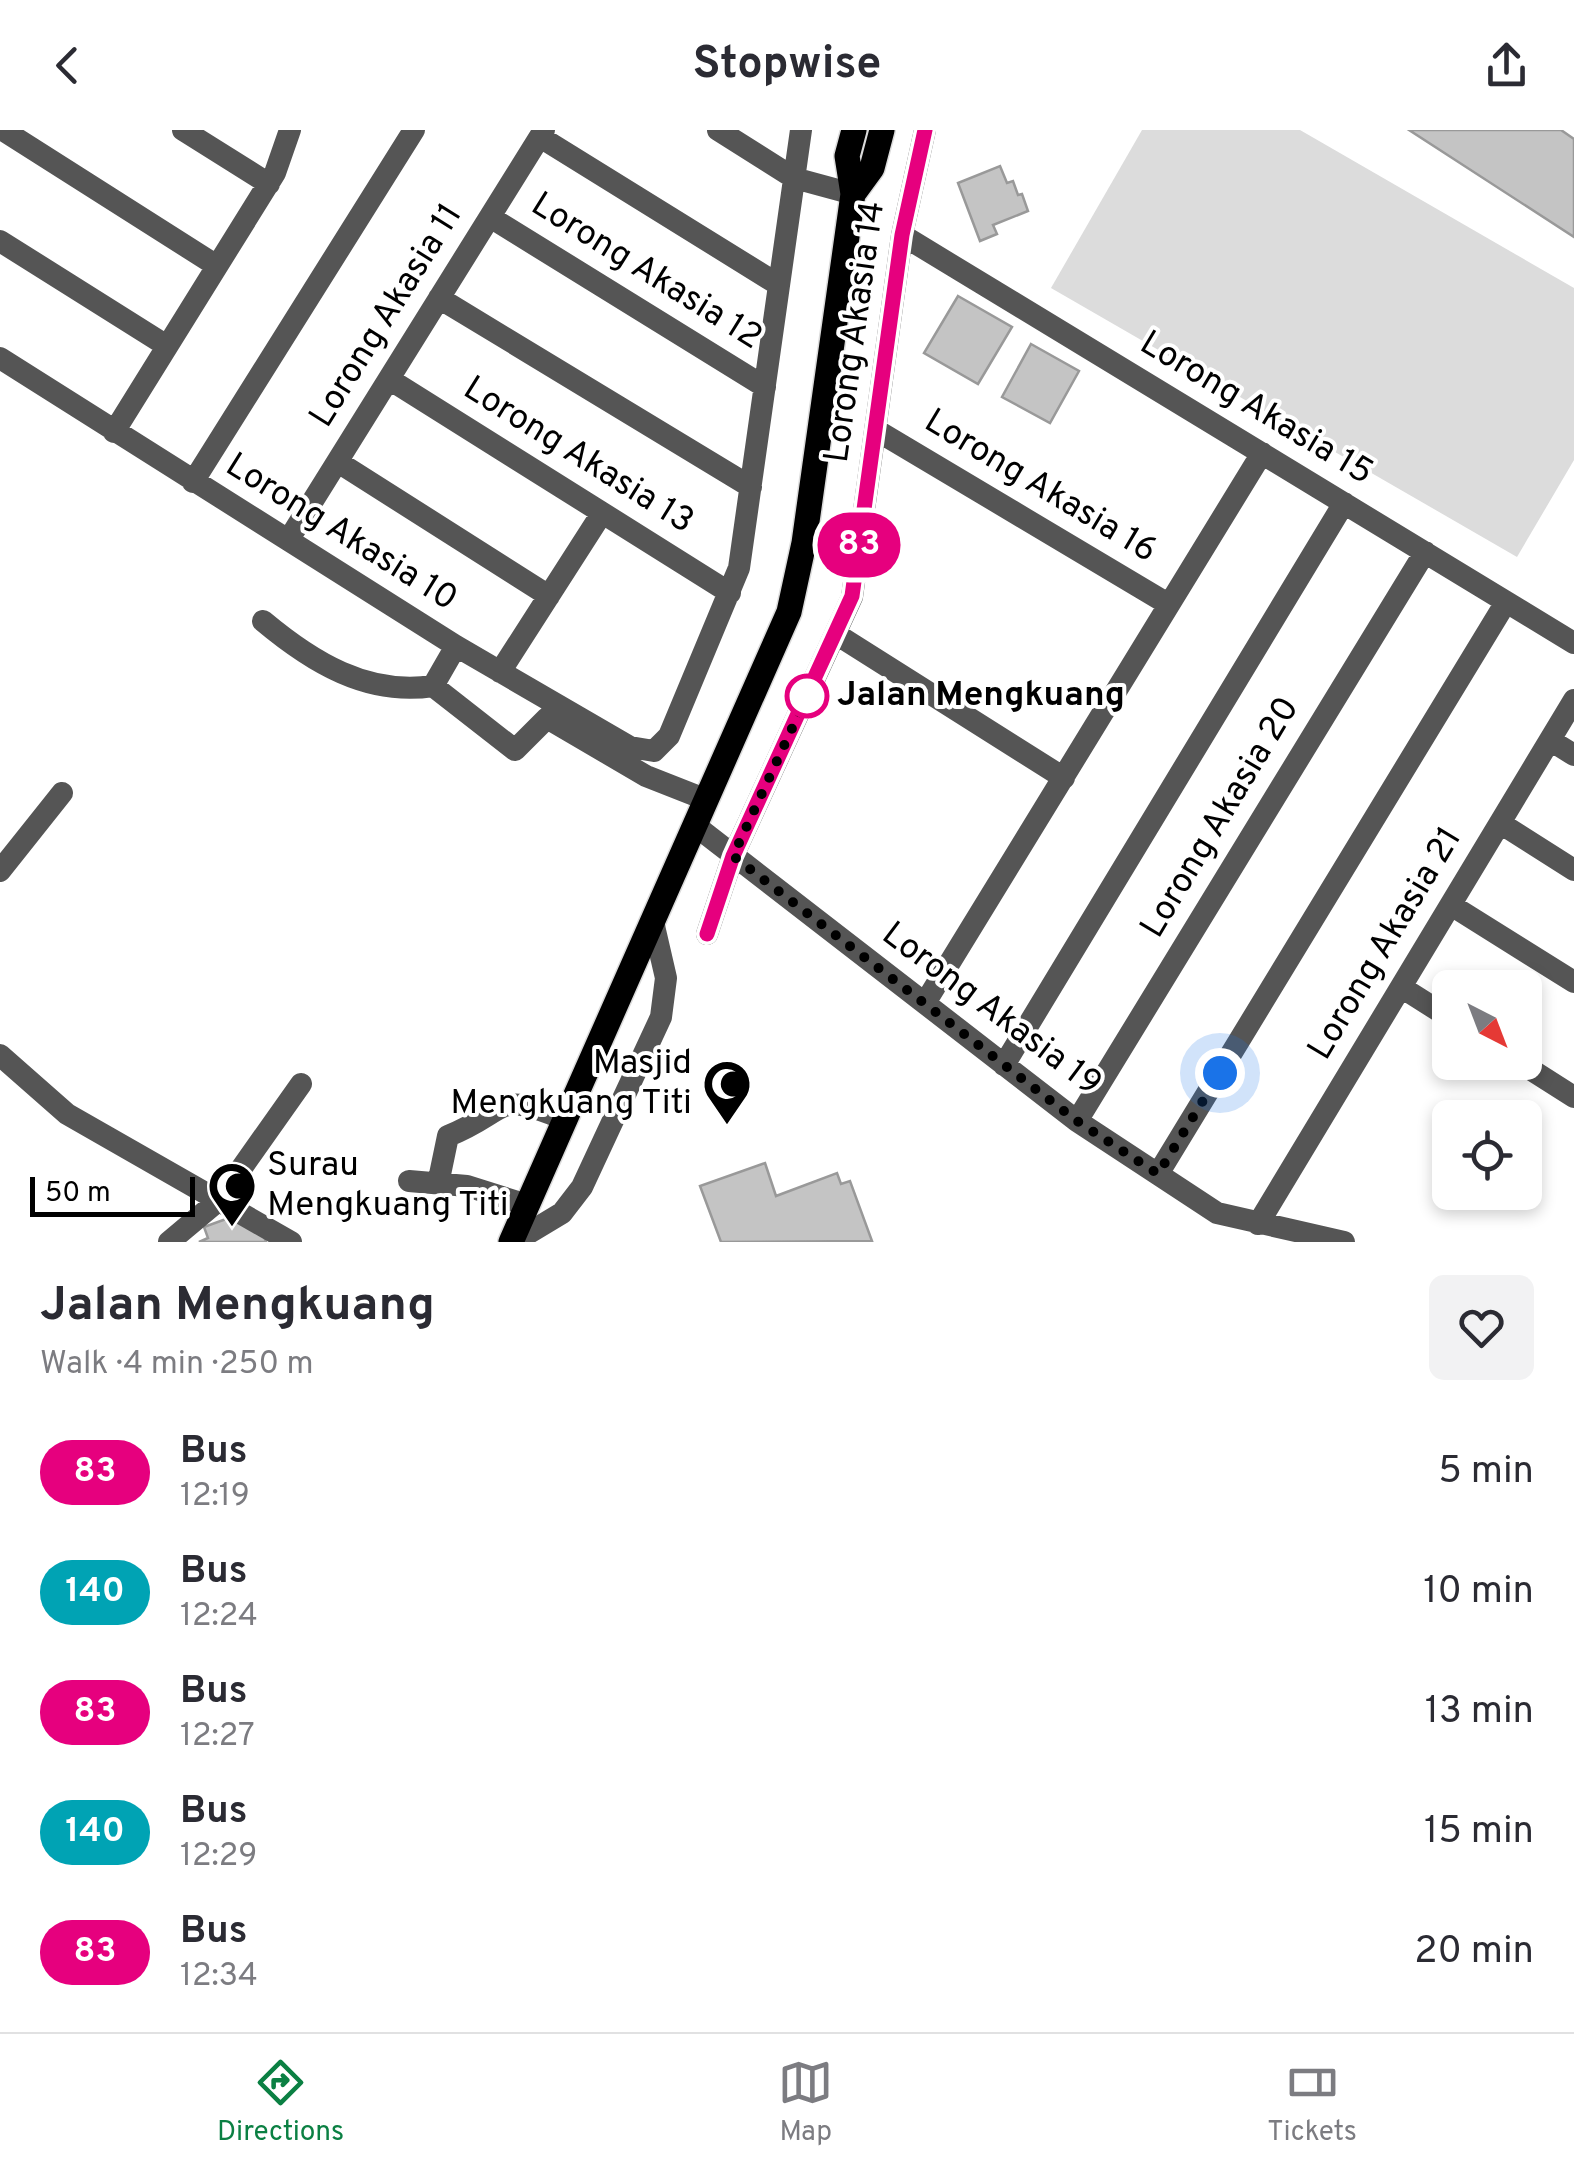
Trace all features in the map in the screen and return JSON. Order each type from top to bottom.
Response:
[{"type":"main road","points":[[512,1241],[654,926],[789,612],[804,543],[854,194],[847,156],[854,130]]},
{"type":"main road","points":[[854,194],[872,168],[882,130]]},
{"type":"street","points":[[3,130],[217,266]]},
{"type":"street","points":[[183,130],[269,184]]},
{"type":"street","points":[[114,432],[269,184],[290,130]]},
{"type":"street","points":[[193,482],[414,130]]},
{"type":"street","points":[[718,130],[794,178],[854,194]]},
{"type":"street","points":[[730,593],[739,568],[802,130]]},
{"type":"street","name":"Lorong Akasia 14","points":[[707,934],[733,856],[852,596],[902,235],[925,130]]},
{"type":"street","points":[[542,134],[780,284]]},
{"type":"street","name":"Lorong Akasia 11","points":[[289,540],[542,134]]},
{"type":"street","name":"Lorong Akasia 12","points":[[490,217],[765,387]]},
{"type":"street","name":"Lorong Akasia 15","points":[[902,235],[1574,643]]},
{"type":"street","points":[[0,241],[167,346]]},
{"type":"street","points":[[439,298],[751,488]]},
{"type":"street","name":"Lorong Akasia 10","points":[[0,358],[456,646],[630,747],[654,751],[670,736],[730,593]]},
{"type":"street","name":"Lorong Akasia 13","points":[[389,380],[730,593]]},
{"type":"street","name":"Lorong Akasia 16","points":[[876,430],[1168,604]]},
{"type":"street","points":[[925,1004],[1262,454]]},
{"type":"street","points":[[338,462],[549,596]]},
{"type":"street","points":[[1004,1065],[1344,503]]},
{"type":"street","points":[[500,672],[602,513]]},
{"type":"street","name":"Lorong Akasia 20","points":[[1077,1121],[1425,552]]},
{"type":"street","points":[[1158,1174],[1506,602]]},
{"type":"street","points":[[263,620],[300,652],[376,688],[433,686],[515,750],[546,718],[646,776],[707,800]]},
{"type":"street","points":[[836,634],[1064,778]]},
{"type":"street","points":[[433,686],[456,646]]},
{"type":"street","name":"Lorong Akasia 21","points":[[1269,1231],[1401,987],[1574,700]]},
{"type":"street","points":[[1550,740],[1574,754]]},
{"type":"street","points":[[0,871],[62,794]]},
{"type":"street","points":[[1500,823],[1574,870]]},
{"type":"street","name":"Lorong Akasia 19","points":[[697,827],[1077,1121],[1217,1213],[1269,1231],[1344,1242]]},
{"type":"street","points":[[1450,904],[1574,982]]},
{"type":"street","points":[[512,1241],[562,1214],[582,1187],[660,1017],[666,978],[654,926]]},
{"type":"street","points":[[1401,987],[1432,1007]]},
{"type":"street","points":[[0,1055],[67,1114],[292,1242]]},
{"type":"street","points":[[1542,1077],[1574,1098]]},
{"type":"street","points":[[170,1242],[219,1200],[301,1084]]},
{"type":"street","points":[[438,1184],[448,1136],[506,1102],[529,1104],[566,1120]]},
{"type":"street","points":[[409,1181],[467,1186],[527,1205]]},
{"type":"shaded area","points":[[1142,130],[1300,130],[1574,288],[1574,460],[1517,557],[1051,288]]},
{"type":"building","points":[[1409,130],[1561,130],[1574,139],[1574,237]]},
{"type":"building","points":[[1000,166],[1007,183],[1013,181],[1018,195],[1022,194],[1028,211],[993,225],[997,234],[980,241],[958,183]]},
{"type":"building","points":[[958,296],[1012,327],[978,384],[924,353]]},
{"type":"building","points":[[1031,344],[1079,371],[1050,423],[1002,397]]},
{"type":"building","points":[[765,1163],[776,1196],[837,1173],[841,1184],[850,1181],[872,1241],[721,1242],[700,1186]]},
{"type":"building","name":"Surau Mengkuang Titi","points":[[237,1215],[262,1231],[266,1242],[199,1242],[208,1238],[204,1227]]},
{"type":"bus line","name":"83","points":[[707,934],[733,856],[852,596],[902,235],[925,130]]},
{"type":"place","name":"Jalan Mengkuang","points":[[807,696]]},
{"type":"place","name":"Masjid Mengkuang Titi","points":[[727,1126]]},
{"type":"place","name":"Surau Mengkuang Titi","points":[[232,1228]]},
{"type":"route","points":[[807,696],[733,856],[1077,1121],[1158,1174],[1220,1073]]}]
